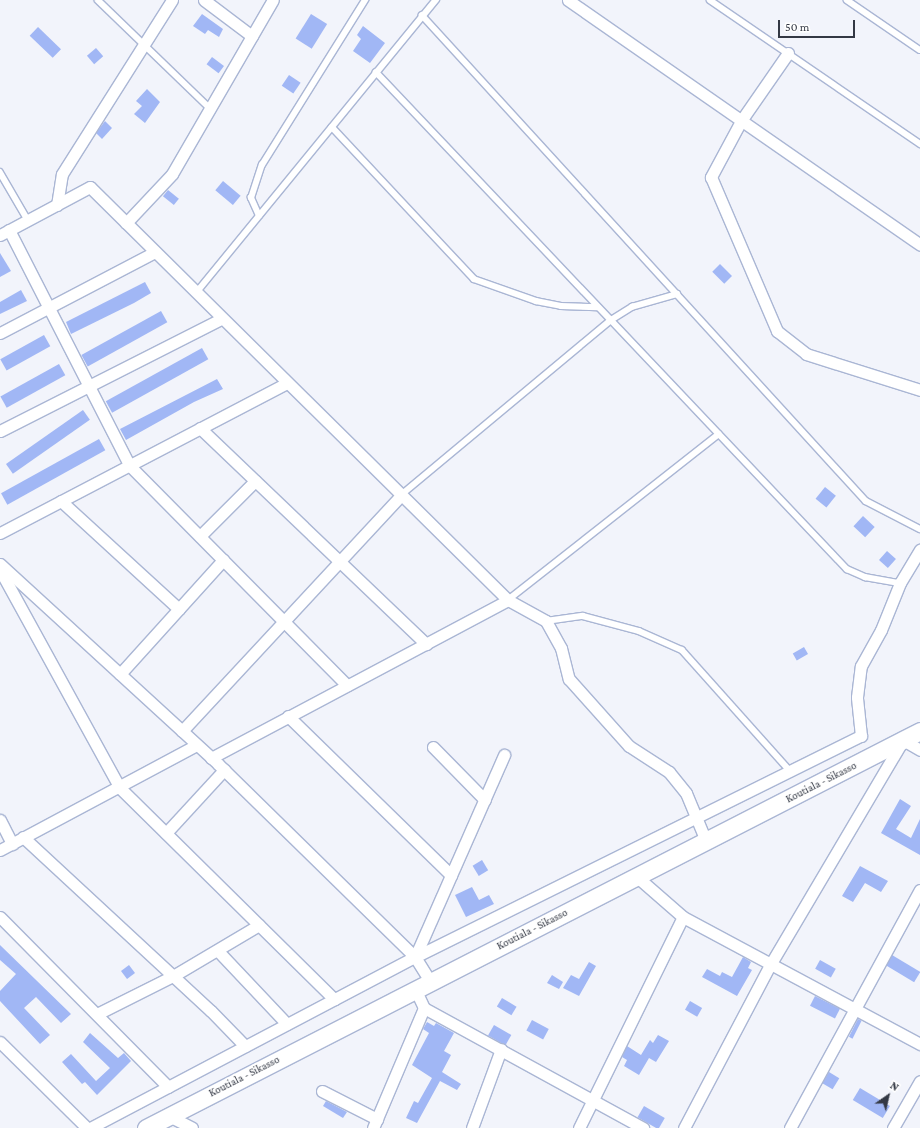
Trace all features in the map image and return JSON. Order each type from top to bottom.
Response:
[{"type":"main road","name":"Koutiala - Sikasso","points":[[146,1128],[167,1115],[920,731]]},
{"type":"street","points":[[57,205],[62,174],[172,0]]},
{"type":"street","points":[[204,0],[252,36]]},
{"type":"street","points":[[126,223],[172,174],[273,0]]},
{"type":"street","points":[[568,0],[920,246]]},
{"type":"street","points":[[788,53],[741,121],[711,177],[777,331],[806,354],[920,390]]},
{"type":"street","points":[[347,686],[129,465],[49,308],[4,233],[90,187],[508,600],[546,621],[561,648],[569,679],[629,746],[669,772],[686,793],[698,817],[706,841]]},
{"type":"street","points":[[0,334],[155,252]]},
{"type":"street","points":[[0,431],[222,319]]},
{"type":"street","points":[[0,533],[287,383]]},
{"type":"street","points":[[200,428],[426,644]]},
{"type":"street","points":[[200,536],[255,481]]},
{"type":"street","points":[[182,731],[401,495]]},
{"type":"street","points":[[61,501],[179,609]]},
{"type":"street","points":[[0,1042],[88,1128],[415,957],[861,736],[857,697],[861,666],[881,630],[900,583],[920,550]]},
{"type":"street","points":[[120,674],[223,560]]},
{"type":"street","points":[[0,564],[224,770],[415,957],[430,981]]},
{"type":"street","points":[[0,570],[120,788],[334,1000]]},
{"type":"street","points":[[211,758],[508,600]]},
{"type":"street","points":[[288,716],[451,875]]},
{"type":"street","points":[[684,1128],[770,965],[903,740],[920,750]]},
{"type":"street","points":[[0,850],[120,788],[197,745]]},
{"type":"street","points":[[433,747],[485,800]]},
{"type":"street","points":[[415,957],[504,755]]},
{"type":"street","points":[[166,833],[224,770]]},
{"type":"street","points":[[0,820],[12,844]]},
{"type":"street","points":[[24,837],[173,976],[245,1046]]},
{"type":"street","points":[[636,876],[683,917],[770,965],[920,1044]]},
{"type":"street","points":[[790,1128],[853,1008],[920,890]]},
{"type":"street","points":[[0,917],[168,1087]]},
{"type":"street","points":[[579,1128],[683,917]]},
{"type":"street","points":[[97,1014],[173,976],[218,951],[259,925]]},
{"type":"street","points":[[218,951],[287,1024]]},
{"type":"street","points":[[415,989],[424,1008],[643,1128]]},
{"type":"street","points":[[322,1091],[375,1123],[424,1008]]},
{"type":"street","points":[[472,1128],[501,1049]]},
{"type":"street","points":[[894,1128],[920,1081]]},
{"type":"street","points":[[167,1115],[192,1128]]},
{"type":"lane","points":[[98,0],[210,108]]},
{"type":"lane","points":[[260,216],[251,198],[262,165],[365,0]]},
{"type":"lane","points":[[196,293],[422,15],[436,0]]},
{"type":"lane","points":[[710,0],[920,144]]},
{"type":"lane","points":[[847,0],[920,50]]},
{"type":"lane","points":[[422,15],[866,501],[920,529]]},
{"type":"lane","points":[[376,72],[847,569],[865,577],[900,583]]},
{"type":"lane","points":[[332,127],[474,279],[536,301],[561,306],[598,306]]},
{"type":"lane","points":[[0,172],[28,220]]},
{"type":"lane","points":[[401,495],[611,320],[632,307],[677,294]]},
{"type":"lane","points":[[508,600],[719,434]]},
{"type":"lane","points":[[546,621],[583,616],[639,630],[682,650],[790,771]]},
{"type":"building","points":[[202,14],[223,29],[219,37],[208,30],[205,34],[193,26]]},
{"type":"building","points":[[311,14],[327,24],[312,49],[296,39]]},
{"type":"building","points":[[363,26],[385,43],[370,63],[353,51],[361,39],[357,35]]},
{"type":"building","points":[[38,27],[61,49],[53,58],[30,36]]},
{"type":"building","points":[[96,48],[103,56],[94,64],[87,56]]},
{"type":"building","points":[[212,57],[224,66],[219,73],[207,64]]},
{"type":"building","points":[[289,75],[301,83],[293,94],[282,86]]},
{"type":"building","points":[[147,89],[160,102],[145,123],[134,114],[142,106],[136,101]]},
{"type":"building","points":[[105,121],[112,128],[102,139],[96,133]]},
{"type":"building","points":[[223,181],[241,196],[233,205],[215,190]]},
{"type":"building","points":[[168,190],[179,199],[174,205],[163,196]]},
{"type":"building","points":[[0,253],[11,271],[0,277]]},
{"type":"building","points":[[720,264],[732,276],[724,284],[712,272]]},
{"type":"building","points":[[145,282],[151,293],[71,334],[66,322]]},
{"type":"building","points":[[21,290],[27,301],[0,314],[0,302]]},
{"type":"building","points":[[161,311],[167,322],[88,366],[81,355]]},
{"type":"building","points":[[44,335],[50,346],[7,371],[0,359]]},
{"type":"building","points":[[202,348],[208,359],[112,413],[106,401]]},
{"type":"building","points":[[59,364],[65,375],[7,408],[0,396]]},
{"type":"building","points":[[217,379],[223,389],[194,402],[126,440],[120,429]]},
{"type":"building","points":[[83,410],[90,420],[13,474],[6,464]]},
{"type":"building","points":[[99,439],[105,450],[7,505],[1,493]]},
{"type":"building","points":[[825,487],[836,496],[826,507],[816,499]]},
{"type":"building","points":[[863,516],[875,527],[865,537],[853,526]]},
{"type":"building","points":[[887,551],[896,559],[888,568],[879,560]]},
{"type":"building","points":[[804,647],[808,654],[797,660],[793,654]]},
{"type":"building","points":[[900,799],[911,806],[896,829],[911,838],[920,819],[920,855],[881,833]]},
{"type":"building","points":[[482,860],[488,870],[479,876],[473,866]]},
{"type":"building","points":[[860,866],[888,881],[881,892],[865,883],[853,902],[842,896]]},
{"type":"building","points":[[472,887],[479,900],[489,895],[494,904],[466,917],[455,895]]},
{"type":"building","points":[[0,945],[71,1014],[61,1023],[36,997],[24,1008],[50,1035],[40,1044],[0,1001],[0,991],[16,974],[0,960]]},
{"type":"building","points":[[892,955],[920,972],[914,982],[886,965]]},
{"type":"building","points":[[743,957],[751,962],[748,968],[752,970],[737,996],[702,977],[707,969],[720,976],[722,972],[732,977]]},
{"type":"building","points":[[820,960],[836,969],[831,977],[815,969]]},
{"type":"building","points":[[589,962],[596,966],[579,996],[563,988],[571,975],[579,979]]},
{"type":"building","points":[[129,965],[135,973],[127,979],[121,971]]},
{"type":"building","points":[[552,975],[563,982],[559,989],[547,983]]},
{"type":"building","points":[[815,996],[840,1009],[835,1019],[810,1006]]},
{"type":"building","points":[[502,998],[517,1007],[511,1015],[497,1007]]},
{"type":"building","points":[[690,1001],[702,1008],[697,1017],[685,1010]]},
{"type":"building","points":[[858,1019],[862,1021],[852,1039],[849,1037]]},
{"type":"building","points":[[532,1020],[549,1029],[543,1040],[526,1031]]},
{"type":"building","points":[[427,1022],[434,1026],[436,1023],[454,1033],[444,1051],[451,1055],[442,1072],[461,1084],[457,1090],[440,1081],[417,1123],[406,1118],[414,1101],[418,1103],[432,1078],[412,1065],[429,1033],[423,1029]]},
{"type":"building","points":[[494,1025],[511,1035],[505,1045],[488,1035]]},
{"type":"building","points":[[90,1033],[118,1058],[124,1053],[131,1061],[97,1095],[85,1082],[82,1084],[62,1062],[71,1054],[96,1081],[110,1068],[83,1042]]},
{"type":"building","points":[[658,1035],[669,1041],[656,1062],[649,1058],[639,1075],[624,1066],[627,1060],[622,1057],[627,1046],[641,1055],[650,1040],[653,1043]]},
{"type":"building","points":[[829,1072],[839,1078],[833,1089],[822,1083]]},
{"type":"building","points":[[860,1088],[890,1106],[883,1118],[853,1100]]},
{"type":"building","points":[[326,1101],[347,1112],[343,1118],[323,1106]]},
{"type":"building","points":[[644,1106],[665,1118],[659,1128],[656,1128],[638,1117]]}]
